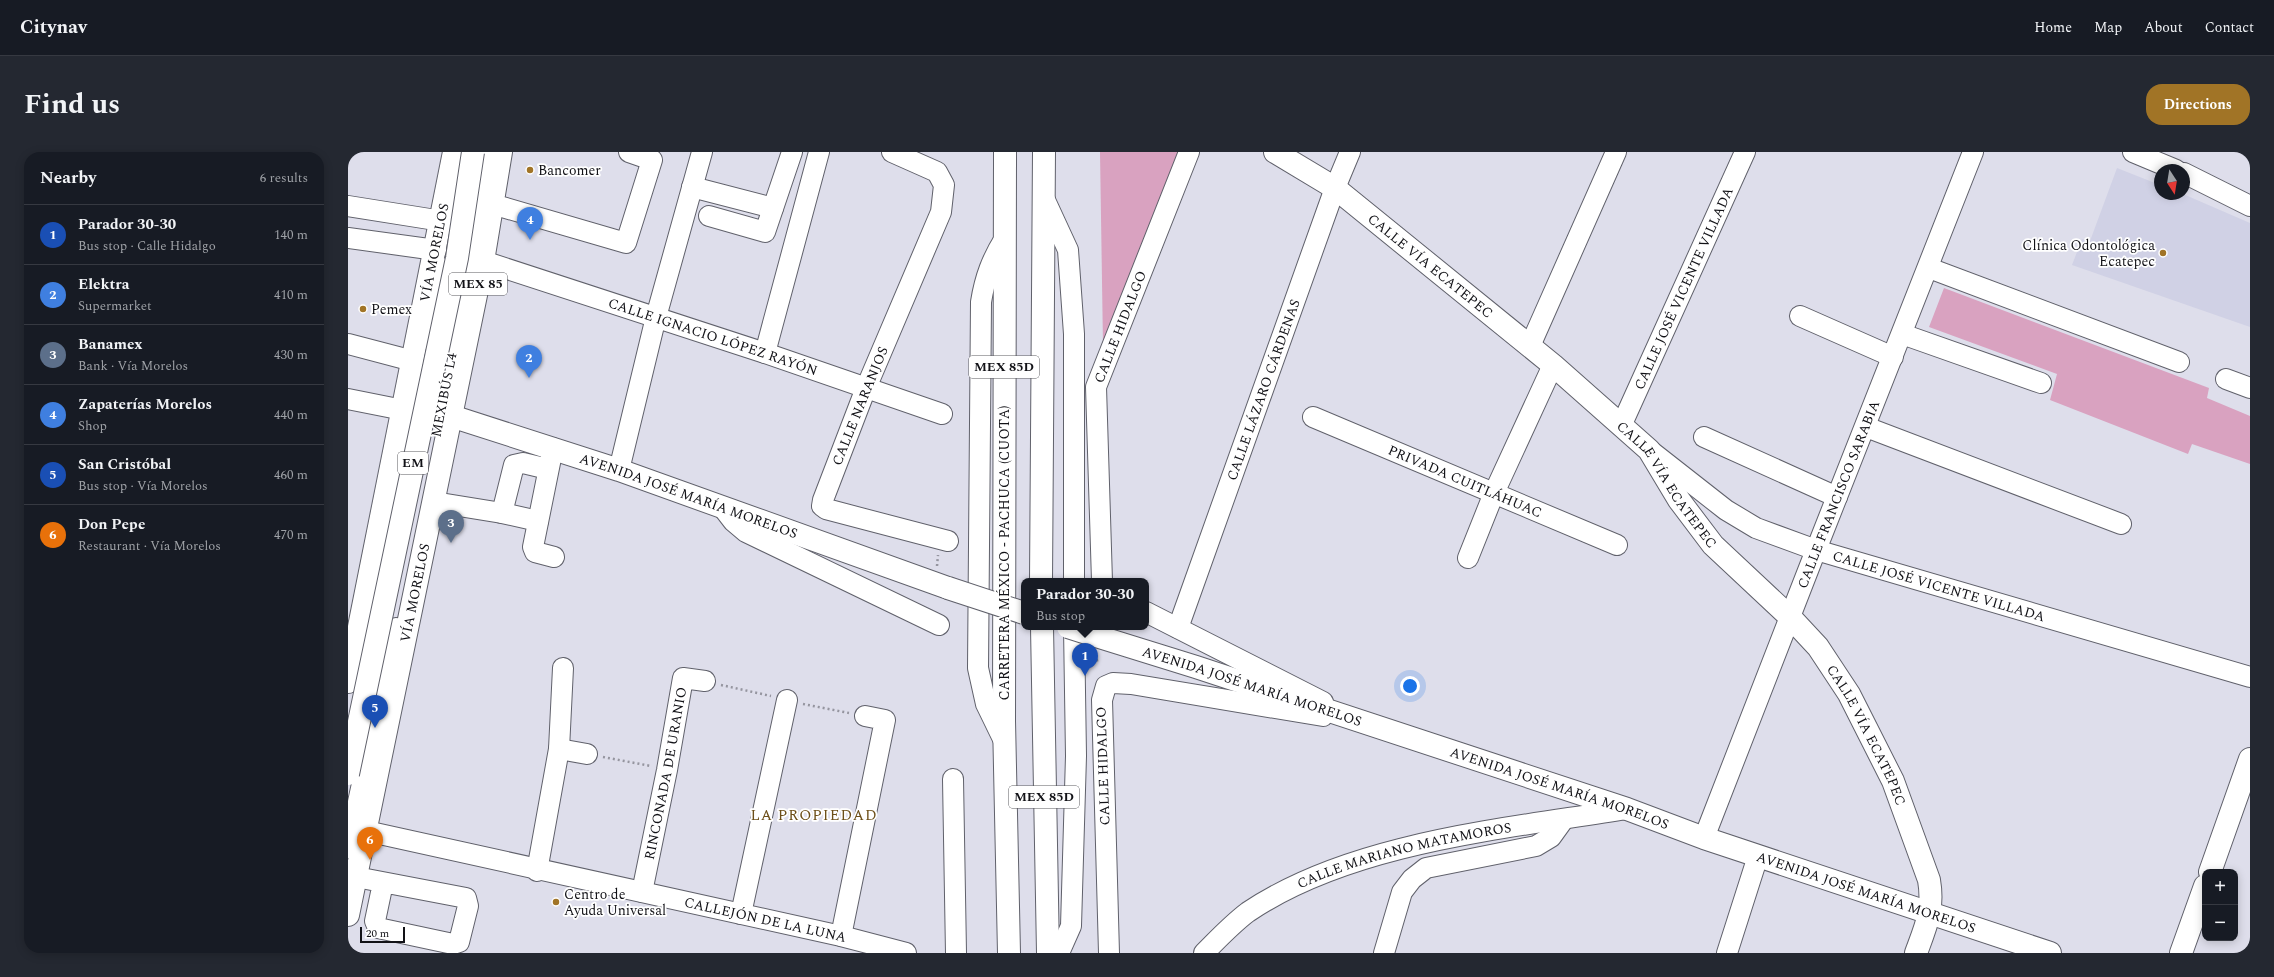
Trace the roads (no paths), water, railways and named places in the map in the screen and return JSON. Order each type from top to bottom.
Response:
[{"type":"main road","name":"VÍA MORELOS","points":[[349,672],[352,644],[408,410],[413,361],[442,221],[454,152]]},
{"type":"main road","name":"EM","points":[[348,774],[457,258],[472,152]]},
{"type":"main road","name":"VÍA MORELOS","points":[[348,915],[434,502],[446,415],[482,261],[501,152]]},
{"type":"main road","name":"CARRETERA MÉXICO - PACHUCA (CUOTA)","points":[[1005,152],[1005,743],[1008,953]]},
{"type":"main road","name":"MEX 85D","points":[[1041,578],[1044,152]]},
{"type":"main road","name":"CALLE VÍA ECATEPEC","points":[[1275,152],[1335,188],[1554,365],[1622,424],[1649,450],[1679,500],[1713,545],[1791,618],[1818,647],[1849,694],[1893,781],[1930,880],[1932,895],[1931,914],[1916,953]]},
{"type":"main road","name":"AVENIDA JOSÉ MARÍA MORELOS","points":[[408,410],[446,415],[550,459],[619,470],[941,586],[1021,612]]},
{"type":"main road","name":"MEX 85D","points":[[1042,630],[1048,953]]},
{"type":"main road","name":"AVENIDA JOSÉ MARÍA MORELOS","points":[[1084,631],[1627,809],[1704,838],[2050,953]]},
{"type":"main road","points":[[2211,869],[2250,759]]},
{"type":"main road","points":[[2181,953],[2202,894]]},
{"type":"street","name":"MEXIBÚS L4","points":[[348,727],[408,410],[452,216],[462,152]]},
{"type":"street","name":"MEXIBÚS L4","points":[[348,848],[446,415],[486,152]]},
{"type":"street","points":[[492,204],[626,243],[652,160],[629,152]]},
{"type":"street","points":[[619,470],[656,317],[702,152]]},
{"type":"street","points":[[709,216],[765,232],[792,152]]},
{"type":"street","points":[[764,353],[819,152]]},
{"type":"street","name":"CALLE NARANJOS","points":[[892,152],[937,172],[944,185],[941,212],[866,388],[822,506],[826,509],[944,540]]},
{"type":"street","name":"CALLE HIDALGO","points":[[1102,578],[1096,388],[1189,152]]},
{"type":"street","name":"CALLE LÁZARO CÁRDENAS","points":[[1178,628],[1335,188],[1350,152]]},
{"type":"street","points":[[1530,346],[1616,152]]},
{"type":"street","name":"CALLE JOSÉ VICENTE VILLADA","points":[[1622,424],[1745,152]]},
{"type":"street","name":"CALLE FRANCISCO SARABIA","points":[[1704,838],[1791,618],[1816,550],[1929,268],[1973,152]]},
{"type":"street","points":[[2133,152],[2162,164]]},
{"type":"street","points":[[2190,176],[2250,206]]},
{"type":"street","points":[[692,187],[773,208]]},
{"type":"street","points":[[1044,198],[1068,250],[1074,334],[1074,578]]},
{"type":"street","points":[[348,206],[442,221]]},
{"type":"street","points":[[348,240],[436,250]]},
{"type":"street","name":"CALLE IGNACIO LÓPEZ RAYÓN","points":[[482,261],[656,317],[942,414]]},
{"type":"street","points":[[1929,268],[2179,362]]},
{"type":"street","points":[[1800,316],[1893,357]]},
{"type":"street","points":[[1902,334],[2041,383]]},
{"type":"street","points":[[348,344],[413,361]]},
{"type":"street","points":[[1468,558],[1494,493],[1554,365]]},
{"type":"street","points":[[2226,379],[2250,388]]},
{"type":"street","name":"AVENIDA JOSÉ MARÍA MORELOS","points":[[348,399],[408,410]]},
{"type":"street","name":"PRIVADA CUITLÁHUAC","points":[[1313,417],[1617,545]]},
{"type":"street","points":[[1866,427],[2121,524]]},
{"type":"street","points":[[1704,437],[1837,497]]},
{"type":"street","name":"CALLE JOSÉ VICENTE VILLADA","points":[[1649,450],[1726,510],[1756,528],[1816,550],[2250,676]]},
{"type":"street","points":[[502,513],[514,465],[523,462],[550,459],[533,550],[554,557]]},
{"type":"street","points":[[434,502],[502,513],[538,521]]},
{"type":"street","points":[[723,508],[733,521],[746,532],[939,626]]},
{"type":"street","points":[[1149,614],[1362,723]]},
{"type":"street","points":[[1059,953],[1071,926],[1076,756],[1084,631]]},
{"type":"street","points":[[537,871],[559,749],[563,668]]},
{"type":"street","name":"RINCONADA DE URANIO","points":[[642,892],[667,770],[683,678],[705,681]]},
{"type":"street","name":"CALLE HIDALGO","points":[[1109,953],[1102,700],[1106,686],[1113,684],[1131,684],[1248,705],[1362,723]]},
{"type":"street","points":[[741,914],[787,700]]},
{"type":"street","points":[[841,936],[885,720],[865,716]]},
{"type":"street","points":[[559,749],[587,754]]},
{"type":"street","points":[[953,779],[956,953]]},
{"type":"street","name":"CALLE MARIANO MATAMOROS","points":[[1204,953],[1229,927],[1249,912],[1309,879],[1405,846],[1627,809]]},
{"type":"street","points":[[1384,953],[1402,892],[1412,879],[1426,868],[1536,846],[1551,837],[1564,819]]},
{"type":"street","name":"CALLEJÓN DE LA LUNA","points":[[366,831],[537,871],[642,892],[841,936],[906,953]]},
{"type":"street","points":[[1727,953],[1758,856]]},
{"type":"street","points":[[356,877],[466,898],[468,906],[459,942],[453,944],[378,928],[375,921],[382,883]]},
{"type":"place","name":"Bancomer","points":[[530,170]]},
{"type":"place","name":"Zapaterías Morelos","points":[[530,240]]},
{"type":"place","name":"Clínica Odontológica Ecatepec","points":[[2163,253]]},
{"type":"place","name":"Pemex","points":[[363,309]]},
{"type":"place","name":"Elektra","points":[[529,378]]},
{"type":"place","name":"Banamex","points":[[451,543]]},
{"type":"place","name":"Parador 30-30","points":[[1085,676]]},
{"type":"place","name":"San Cristóbal","points":[[375,728]]},
{"type":"place","name":"Don Pepe","points":[[370,860]]},
{"type":"place","name":"Centro de Ayuda Universal","points":[[556,902]]},
{"type":"district","name":"LA PROPIEDAD","points":[[814,815]]}]
